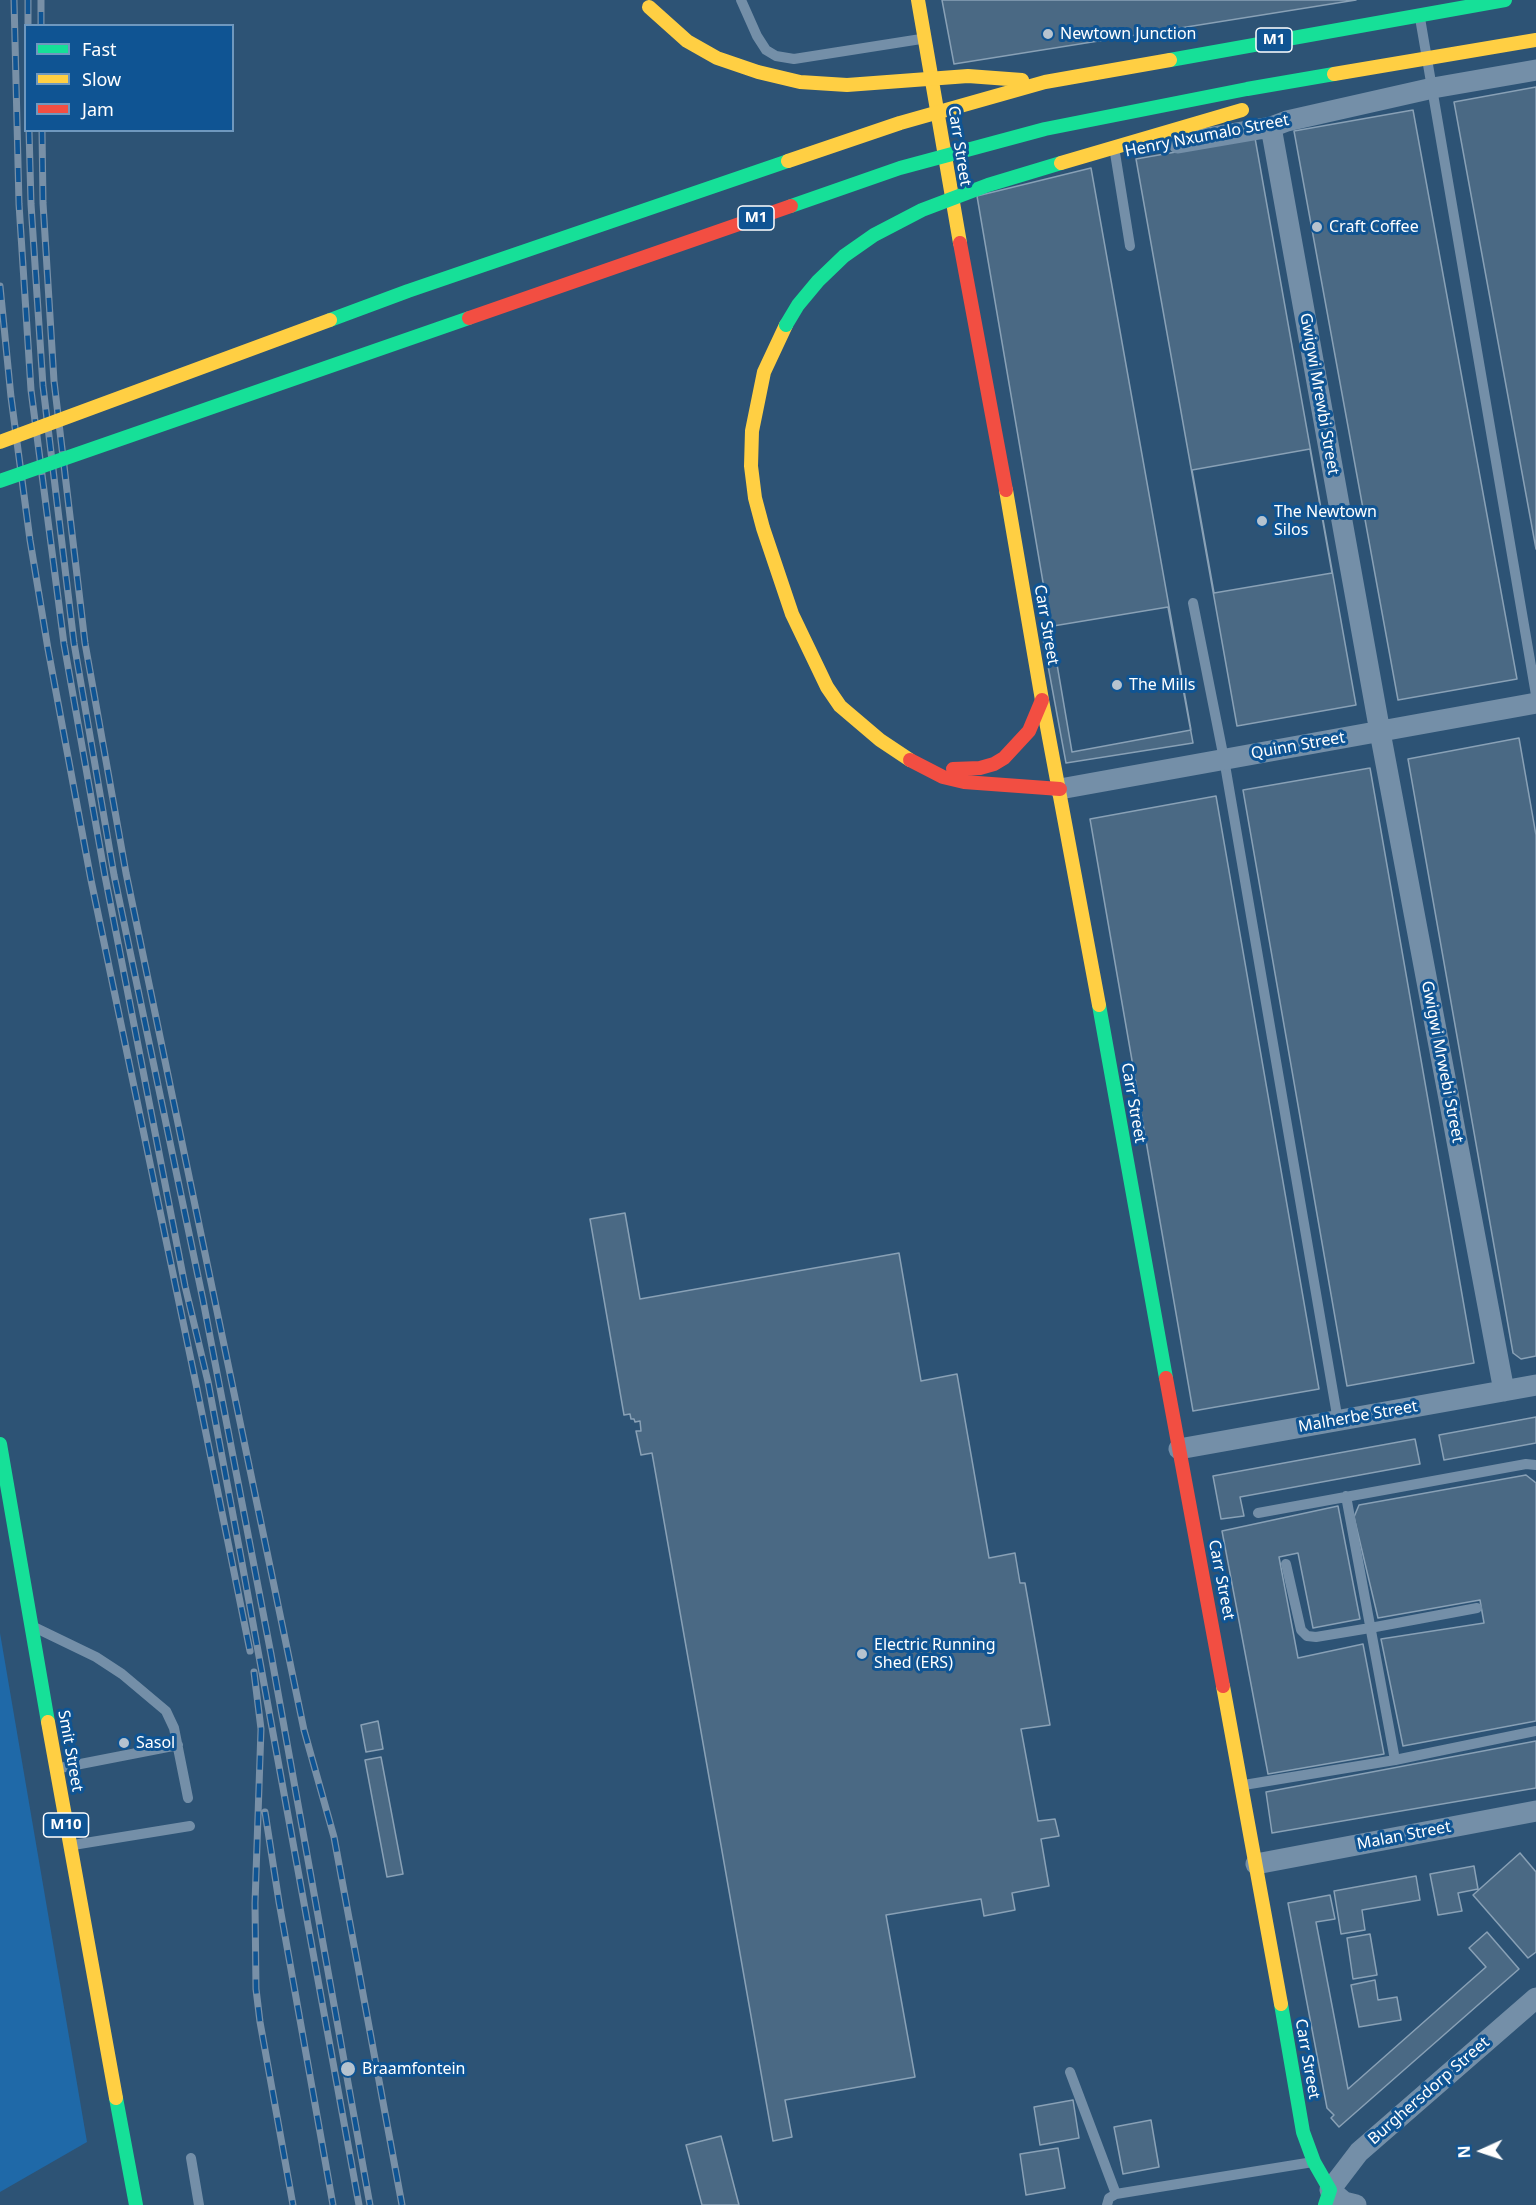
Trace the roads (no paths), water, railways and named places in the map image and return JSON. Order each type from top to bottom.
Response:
[{"type":"main road","name":"Carr Street","points":[[918,0],[948,182],[988,387],[1042,700],[1179,1449],[1242,1786],[1264,1863],[1303,2132],[1328,2198]]},
{"type":"main road","name":"M1","points":[[0,442],[408,291],[900,123],[1044,82],[1504,0]]},
{"type":"main road","points":[[646,4],[687,41],[717,58],[758,72],[800,82],[847,85],[968,76],[1044,82]]},
{"type":"main road","name":"M1","points":[[0,482],[900,168],[1045,129],[1247,89],[1536,40]]},
{"type":"main road","points":[[1289,96],[1400,64]]},
{"type":"main road","points":[[1060,789],[964,782],[943,777],[901,755],[840,706],[812,659],[792,614],[755,498],[751,466],[752,431],[764,372],[798,304],[844,256],[874,234],[922,210],[988,185],[1256,106]]},
{"type":"main road","points":[[927,770],[980,768],[1004,758],[1029,731],[1042,700]]},
{"type":"main road","name":"Smit Street","points":[[0,1444],[56,1769],[136,2205]]},
{"type":"street","name":"Henry Nxumalo Street","points":[[948,182],[1270,127],[1433,88],[1536,70]]},
{"type":"street","name":"Gwigwi Mrewbi Street","points":[[1270,127],[1380,732]]},
{"type":"street","name":"Quinn Street","points":[[1060,789],[1536,703]]},
{"type":"street","name":"Gwigwi Mrwebi Street","points":[[1380,732],[1504,1391]]},
{"type":"street","name":"Malherbe Street","points":[[1179,1449],[1536,1385]]},
{"type":"street","name":"Malan Street","points":[[1264,1863],[1536,1811]]},
{"type":"street","name":"Burghersdorp Street","points":[[1328,2198],[1359,2152],[1536,1998]]},
{"type":"street","points":[[1328,2198],[1356,2205]]},
{"type":"lane","points":[[741,0],[757,36],[766,50],[776,56],[794,59],[925,39]]},
{"type":"lane","points":[[1417,0],[1536,695]]},
{"type":"lane","points":[[1115,153],[1130,246]]},
{"type":"lane","points":[[1193,603],[1224,759],[1338,1421]]},
{"type":"lane","points":[[1258,1513],[1526,1464],[1536,1465]]},
{"type":"lane","points":[[1346,1496],[1395,1760]]},
{"type":"lane","points":[[1286,1564],[1301,1630],[1307,1636],[1316,1637],[1370,1629],[1477,1608]]},
{"type":"lane","points":[[31,1625],[96,1657],[166,1711],[174,1728],[188,1798]]},
{"type":"lane","points":[[1242,1786],[1395,1760],[1536,1731]]},
{"type":"lane","points":[[56,1769],[178,1745]]},
{"type":"lane","points":[[70,1845],[190,1826]]},
{"type":"lane","points":[[1070,2072],[1116,2194]]},
{"type":"lane","points":[[191,2158],[199,2205]]},
{"type":"lane","points":[[1107,2205],[1108,2198],[1116,2194],[1314,2162]]},
{"type":"railway","points":[[14,0],[19,204],[31,390],[64,644],[105,876],[185,1286],[208,1382],[359,2205]]},
{"type":"railway","points":[[28,0],[28,24]]},
{"type":"railway","points":[[41,0],[41,24]]},
{"type":"railway","points":[[29,132],[31,204],[43,386],[74,643],[114,875],[203,1300],[271,1654],[370,2205]]},
{"type":"railway","points":[[42,132],[43,203],[54,381],[85,643],[126,873],[304,1730],[334,1837],[402,2205]]},
{"type":"railway","points":[[0,286],[11,397],[30,540],[48,649],[91,880],[250,1651]]},
{"type":"railway","points":[[254,1672],[261,1729],[255,1903],[256,1989],[293,2205]]},
{"type":"railway","points":[[265,1812],[333,2205]]},
{"type":"place","name":"Newtown Junction","points":[[1048,34]]},
{"type":"place","name":"Craft Coffee","points":[[1317,227]]},
{"type":"place","name":"The Newtown Silos","points":[[1262,521]]},
{"type":"place","name":"The Mills","points":[[1117,685]]},
{"type":"place","name":"Electric Running Shed (ERS)","points":[[862,1654]]},
{"type":"place","name":"Sasol","points":[[124,1743]]},
{"type":"place","name":"Braamfontein","points":[[348,2069]]}]
